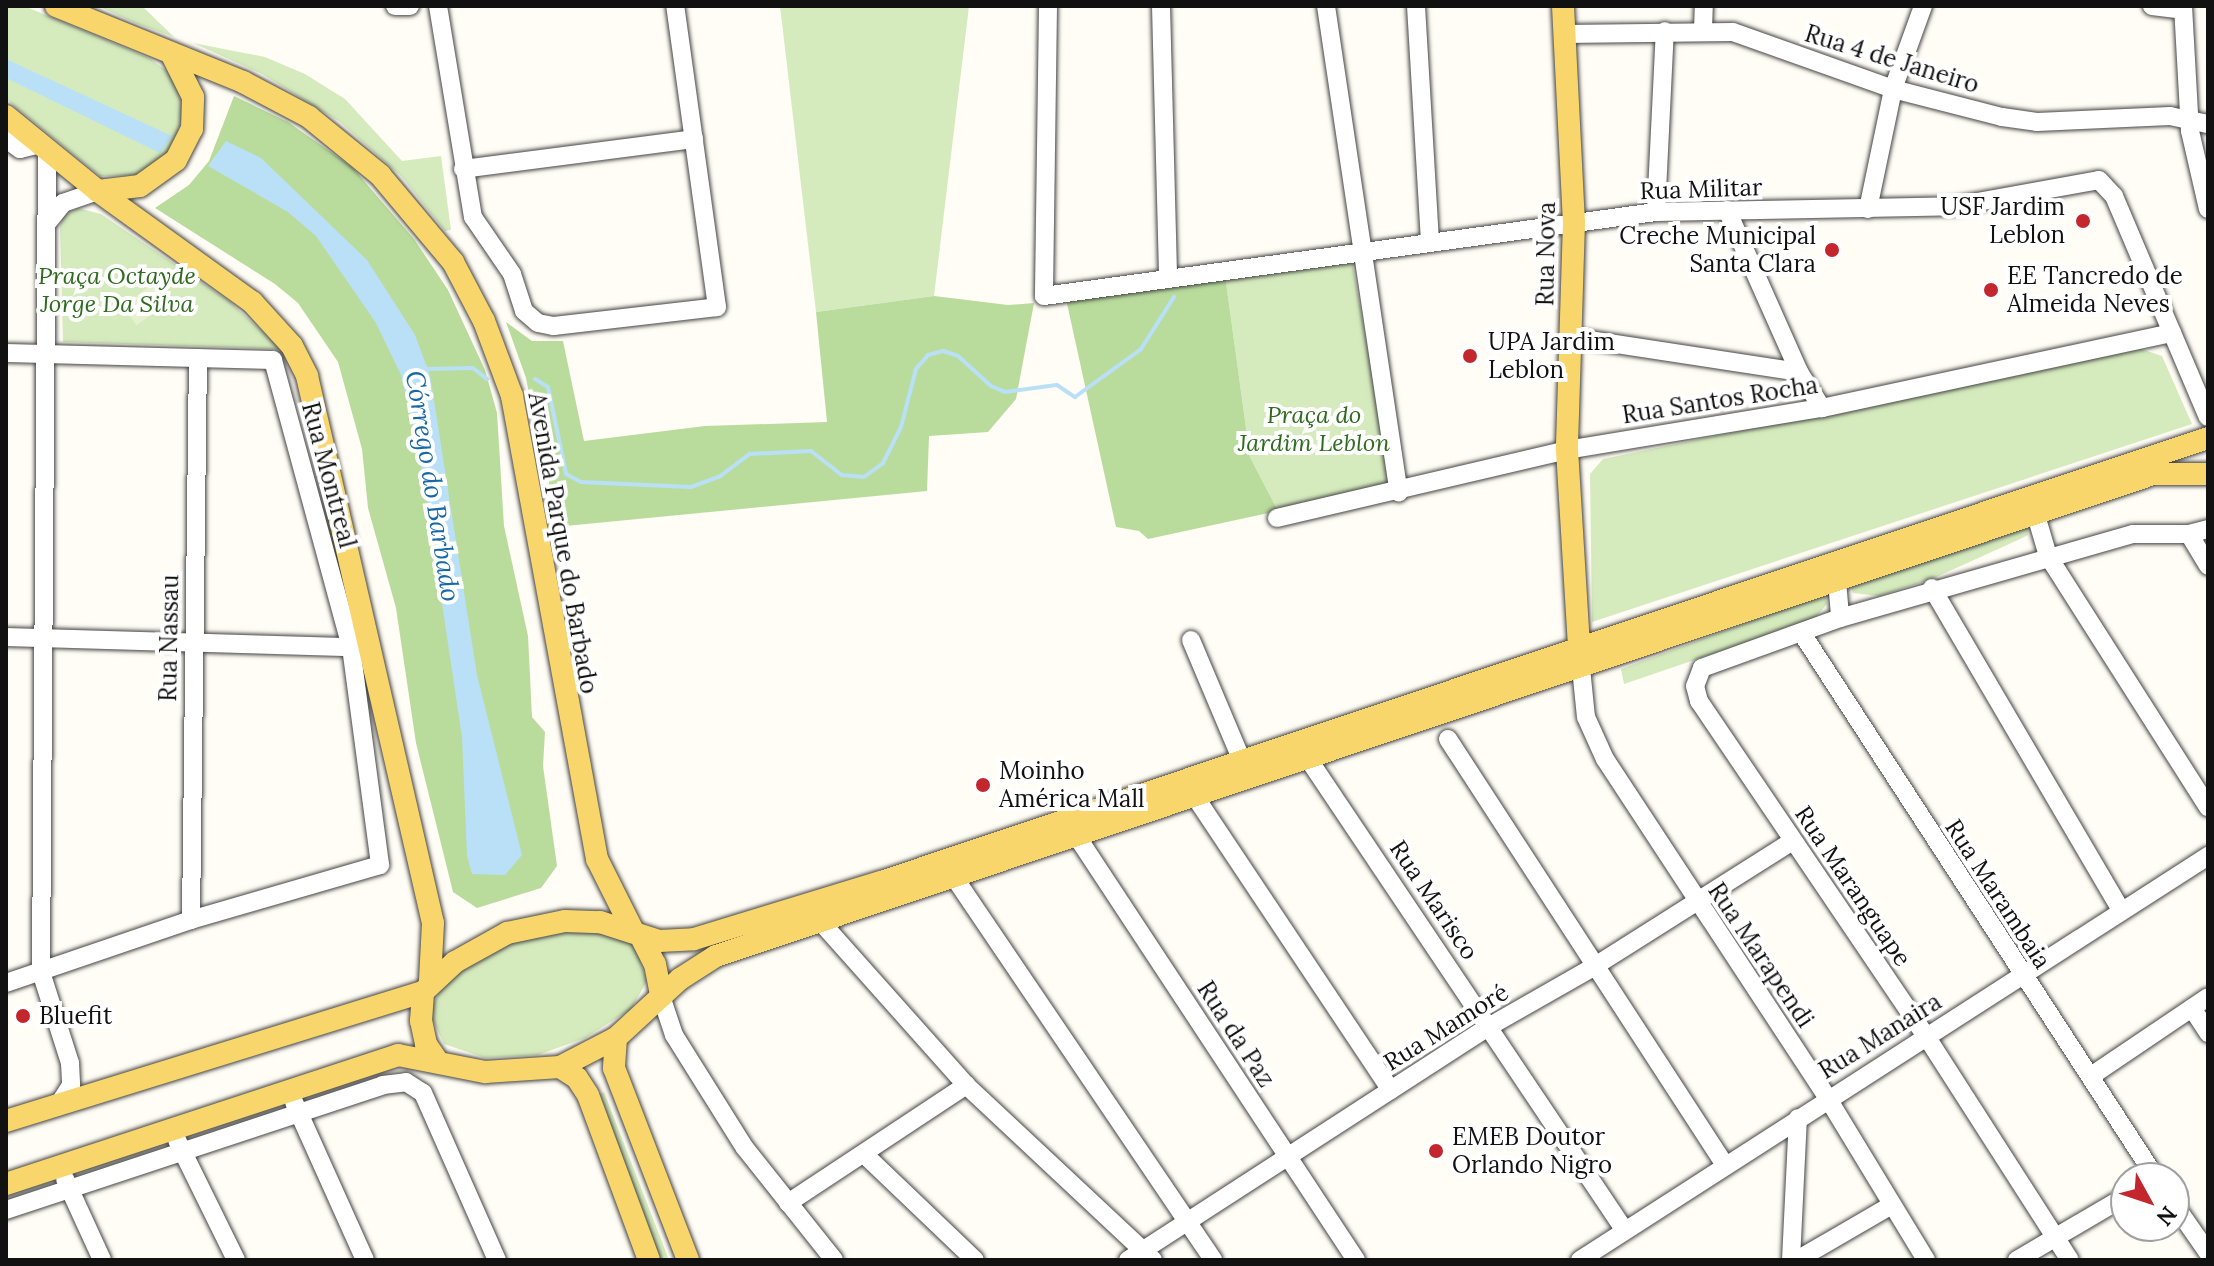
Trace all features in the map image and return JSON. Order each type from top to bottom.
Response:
[{"type":"main road","name":"Avenida Parque do Barbado","points":[[56,6],[78,12],[276,97],[355,153],[405,200],[469,291],[512,396],[600,871],[637,934]]},
{"type":"main road","name":"Rua Nova","points":[[1563,6],[1574,222],[1567,450],[1580,658]]},
{"type":"main road","points":[[107,192],[160,176],[192,129],[193,97],[171,53]]},
{"type":"main road","points":[[6,116],[252,302],[292,346],[307,376],[433,923],[423,1032],[436,1059]]},
{"type":"main road","points":[[6,1184],[58,1165],[178,1140],[289,1091],[398,1055],[436,1059],[485,1072],[560,1067],[616,1038],[661,996],[716,956],[1309,760],[1580,658],[2208,438]]},
{"type":"main road","points":[[8,1122],[61,1101],[427,987],[475,948],[531,927],[600,922],[637,934],[694,939],[1242,761],[1837,581],[2153,474],[2208,474]]},
{"type":"main road","points":[[637,934],[655,964],[661,996]]},
{"type":"main road","points":[[616,1038],[614,1068],[688,1260]]},
{"type":"main road","points":[[560,1067],[577,1078],[588,1095],[649,1260]]},
{"type":"main road","points":[[6,1164],[30,1175]]},
{"type":"street","points":[[395,6],[410,6]]},
{"type":"street","points":[[438,6],[473,217],[512,274],[524,311],[538,323],[554,326],[717,307],[675,6]]},
{"type":"street","name":"Rua Militar","points":[[1048,6],[1044,296],[1656,212],[1955,206],[2103,181],[2114,196],[2208,417]]},
{"type":"street","points":[[1161,6],[1168,279]]},
{"type":"street","points":[[1326,6],[1399,493]]},
{"type":"street","points":[[1416,6],[1430,241]]},
{"type":"street","points":[[1703,29],[1704,6]]},
{"type":"street","points":[[1868,209],[1893,89],[1923,6]]},
{"type":"street","points":[[2152,6],[2183,8],[2189,118],[2208,209]]},
{"type":"street","name":"Rua 4 de Janeiro","points":[[1564,34],[1703,29],[1733,32],[1893,89],[2037,122],[2189,118],[2208,124]]},
{"type":"street","points":[[1656,212],[1665,31]]},
{"type":"street","points":[[6,139],[20,149],[43,146],[48,353],[41,972],[70,1063],[71,1085],[61,1101]]},
{"type":"street","points":[[463,169],[694,139]]},
{"type":"street","points":[[47,223],[63,203],[107,192]]},
{"type":"street","points":[[1727,210],[1799,372],[1822,408]]},
{"type":"street","name":"Rua Santos Rocha","points":[[1277,518],[1399,493],[1567,450],[1822,408],[2172,333]]},
{"type":"street","points":[[1570,337],[1799,372]]},
{"type":"street","name":"Rua Montreal","points":[[6,353],[273,360],[351,647],[380,865],[191,920]]},
{"type":"street","name":"Rua Nassau","points":[[191,920],[198,358]]},
{"type":"street","points":[[2035,512],[2048,556],[2208,807]]},
{"type":"street","points":[[1803,635],[1840,618],[1932,588],[2048,556],[2155,530],[2189,534],[2208,529]]},
{"type":"street","points":[[2189,534],[2208,566]]},
{"type":"street","points":[[1837,581],[1840,618]]},
{"type":"street","points":[[1932,588],[2121,910]]},
{"type":"street","name":"Rua Maranguape","points":[[1803,635],[1702,668],[1696,677],[1699,701],[1926,1036],[2070,1260]]},
{"type":"street","name":"Rua Marambaia","points":[[1803,635],[2146,1162]]},
{"type":"street","points":[[6,637],[351,647]]},
{"type":"street","points":[[1191,640],[1242,761]]},
{"type":"street","name":"Rua Marapendi","points":[[1580,658],[1586,717],[1605,759],[1827,1097],[1890,1206],[1926,1260]]},
{"type":"street","points":[[1448,739],[1725,1165]]},
{"type":"street","name":"Rua Marisco","points":[[1309,760],[1623,1228]]},
{"type":"street","points":[[1196,798],[1391,1090]]},
{"type":"street","name":"Rua da Paz","points":[[1076,835],[1356,1260]]},
{"type":"street","name":"Rua Mamoré","points":[[1141,1257],[1288,1156],[1490,1026],[1698,904],[1793,841]]},
{"type":"street","name":"Rua Manaira","points":[[1580,1260],[1623,1228],[2208,856]]},
{"type":"street","points":[[954,877],[1190,1221],[1213,1260]]},
{"type":"street","points":[[6,983],[191,920]]},
{"type":"street","points":[[820,921],[966,1085],[1141,1257]]},
{"type":"street","points":[[661,996],[693,1069],[788,1203],[834,1260]]},
{"type":"street","points":[[2091,1076],[2208,997]]},
{"type":"street","points":[[2192,1008],[2208,1033]]},
{"type":"street","points":[[70,1063],[86,1082],[104,1088]]},
{"type":"street","points":[[6,1210],[70,1188],[178,1140],[296,1113],[392,1082],[411,1084],[423,1093],[497,1260]]},
{"type":"street","points":[[788,1203],[865,1155],[966,1085]]},
{"type":"street","points":[[289,1091],[296,1113],[365,1260]]},
{"type":"street","points":[[1791,1260],[1798,1118]]},
{"type":"street","points":[[178,1140],[236,1260]]},
{"type":"street","points":[[865,1155],[975,1260]]},
{"type":"street","points":[[58,1165],[102,1260]]},
{"type":"street","points":[[2017,1260],[2110,1205]]},
{"type":"street","points":[[1797,1260],[1890,1206]]},
{"type":"street","points":[[2190,1227],[2208,1253]]},
{"type":"green space","points":[[6,6],[24,6],[149,58],[167,71],[180,93],[182,117],[175,141],[161,160],[136,175],[100,176],[6,99]]},
{"type":"green space","points":[[98,6],[142,6],[174,37],[135,23]]},
{"type":"green space","points":[[780,6],[969,6],[934,296],[816,312]]},
{"type":"green space","points":[[193,43],[265,57],[305,74],[345,99],[402,161],[441,156],[451,230],[445,231],[401,176],[340,122],[262,74]]},
{"type":"green space","points":[[234,96],[288,122],[352,167],[414,239],[448,290],[485,370],[497,413],[504,526],[528,636],[532,717],[545,732],[543,766],[557,866],[541,888],[477,908],[453,892],[416,743],[396,608],[368,508],[362,449],[338,362],[298,303],[275,284],[155,208],[189,185],[209,161]]},
{"type":"green space","name":"Praça Octayde Jorge Da Silva","points":[[78,208],[101,214],[229,301],[281,349],[63,342],[60,226],[64,215]]},
{"type":"green space","name":"Praça do Jardim Leblon","points":[[1351,257],[1393,487],[1278,511],[1250,457],[1225,275]]},
{"type":"green space","points":[[1225,275],[1250,457],[1278,511],[1148,539],[1139,531],[1116,527],[1066,299]]},
{"type":"green space","points":[[154,283],[168,302],[137,325],[122,306]]},
{"type":"green space","points":[[934,296],[1008,305],[1034,303],[1016,399],[988,432],[929,436],[927,491],[555,527],[526,378],[506,322],[532,341],[563,341],[584,441],[705,426],[827,422],[816,312]]},
{"type":"green space","points":[[2141,349],[2162,356],[2192,424],[1592,622],[1590,474],[1603,459]]},
{"type":"green space","points":[[2026,526],[2028,535],[1932,579],[1879,596],[1853,593],[1850,585]]},
{"type":"green space","points":[[1825,594],[1827,604],[1814,619],[1624,684],[1621,669]]},
{"type":"green space","points":[[560,930],[622,934],[635,946],[647,981],[631,1009],[585,1038],[538,1055],[485,1058],[444,1044],[429,1012],[444,983],[513,939]]},
{"type":"green space","points":[[604,1092],[669,1260],[660,1260],[600,1094]]},
{"type":"water","points":[[6,59],[172,136],[160,153],[6,78]]},
{"type":"water","name":"Córrego do Barbado","points":[[226,141],[261,158],[367,260],[415,335],[430,375],[477,675],[522,855],[505,875],[472,874],[467,856],[462,737],[420,457],[401,375],[376,323],[316,236],[288,212],[208,166]]},
{"type":"waterway","points":[[535,379],[548,387],[566,474],[581,482],[691,487],[719,477],[750,454],[811,451],[842,475],[864,477],[883,463],[901,427],[916,369],[928,355],[943,351],[958,356],[991,386],[1005,392],[1057,385],[1075,397],[1141,349],[1174,297]]},
{"type":"waterway","name":"Córrego do Barbado","points":[[425,369],[473,368],[487,379]]},
{"type":"place","name":"USF Jardim Leblon","points":[[2083,221]]},
{"type":"place","name":"Creche Municipal Santa Clara","points":[[1832,250]]},
{"type":"place","name":"EE Tancredo de Almeida Neves","points":[[1991,290]]},
{"type":"place","name":"UPA Jardim Leblon","points":[[1470,356]]},
{"type":"place","name":"Moinho América Mall","points":[[983,785]]},
{"type":"place","name":"Bluefit","points":[[23,1016]]},
{"type":"place","name":"EMEB Doutor Orlando Nigro","points":[[1436,1151]]}]
